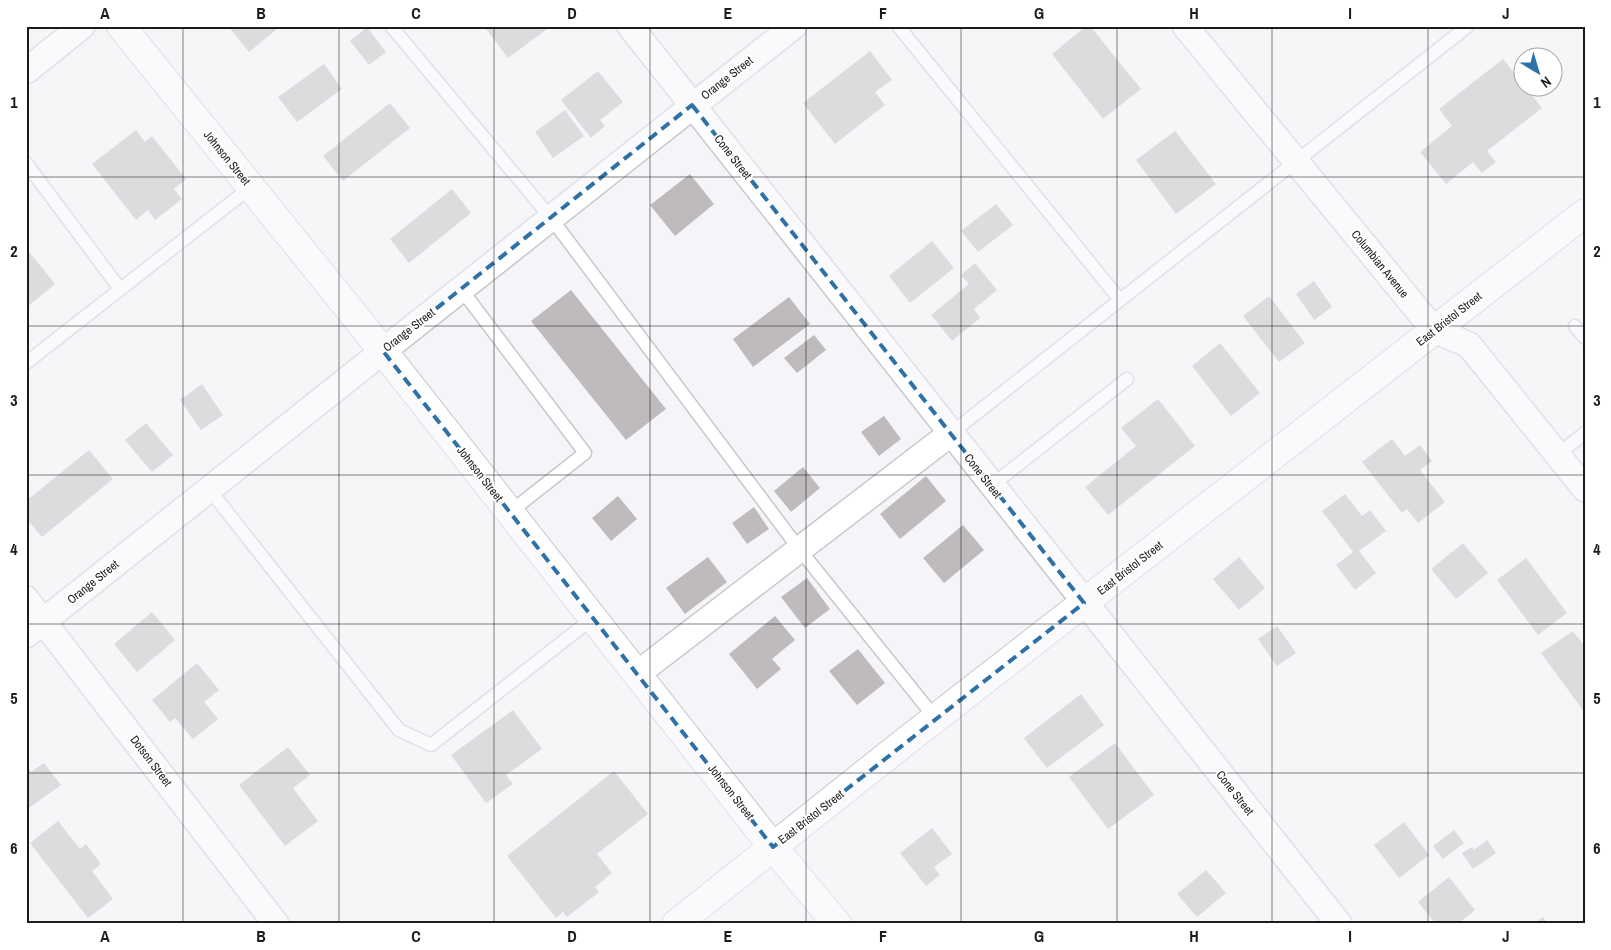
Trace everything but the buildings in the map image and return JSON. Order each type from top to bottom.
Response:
[{"type":"main road","name":"Johnson Street","points":[[121,26],[383,350],[773,847],[837,924]]},
{"type":"main road","name":"East Bristol Street","points":[[676,924],[1585,213]]},
{"type":"street","points":[[26,71],[82,26]]},
{"type":"street","name":"Cone Street","points":[[630,26],[1338,924]]},
{"type":"street","name":"Orange Street","points":[[35,628],[383,350],[794,26]]},
{"type":"street","name":"Columbian Avenue","points":[[1185,26],[1434,330],[1469,345],[1585,489]]},
{"type":"street","points":[[638,674],[950,434]]},
{"type":"street","name":"Dotson Street","points":[[26,598],[35,628],[276,924]]},
{"type":"lane","points":[[391,26],[551,218],[800,550],[936,719]]},
{"type":"lane","points":[[898,26],[1120,300]]},
{"type":"lane","points":[[950,434],[1468,26]]},
{"type":"lane","points":[[26,163],[120,290]]},
{"type":"lane","points":[[26,363],[251,187]]},
{"type":"lane","points":[[461,289],[585,453],[510,512]]},
{"type":"lane","points":[[1576,326],[1585,338]]},
{"type":"lane","points":[[991,486],[1127,379]]},
{"type":"lane","points":[[1557,455],[1585,433]]},
{"type":"lane","points":[[209,489],[399,730],[431,745],[593,618]]},
{"type":"highlighted area","points":[[692,105],[1084,603],[773,847],[383,351]]}]
